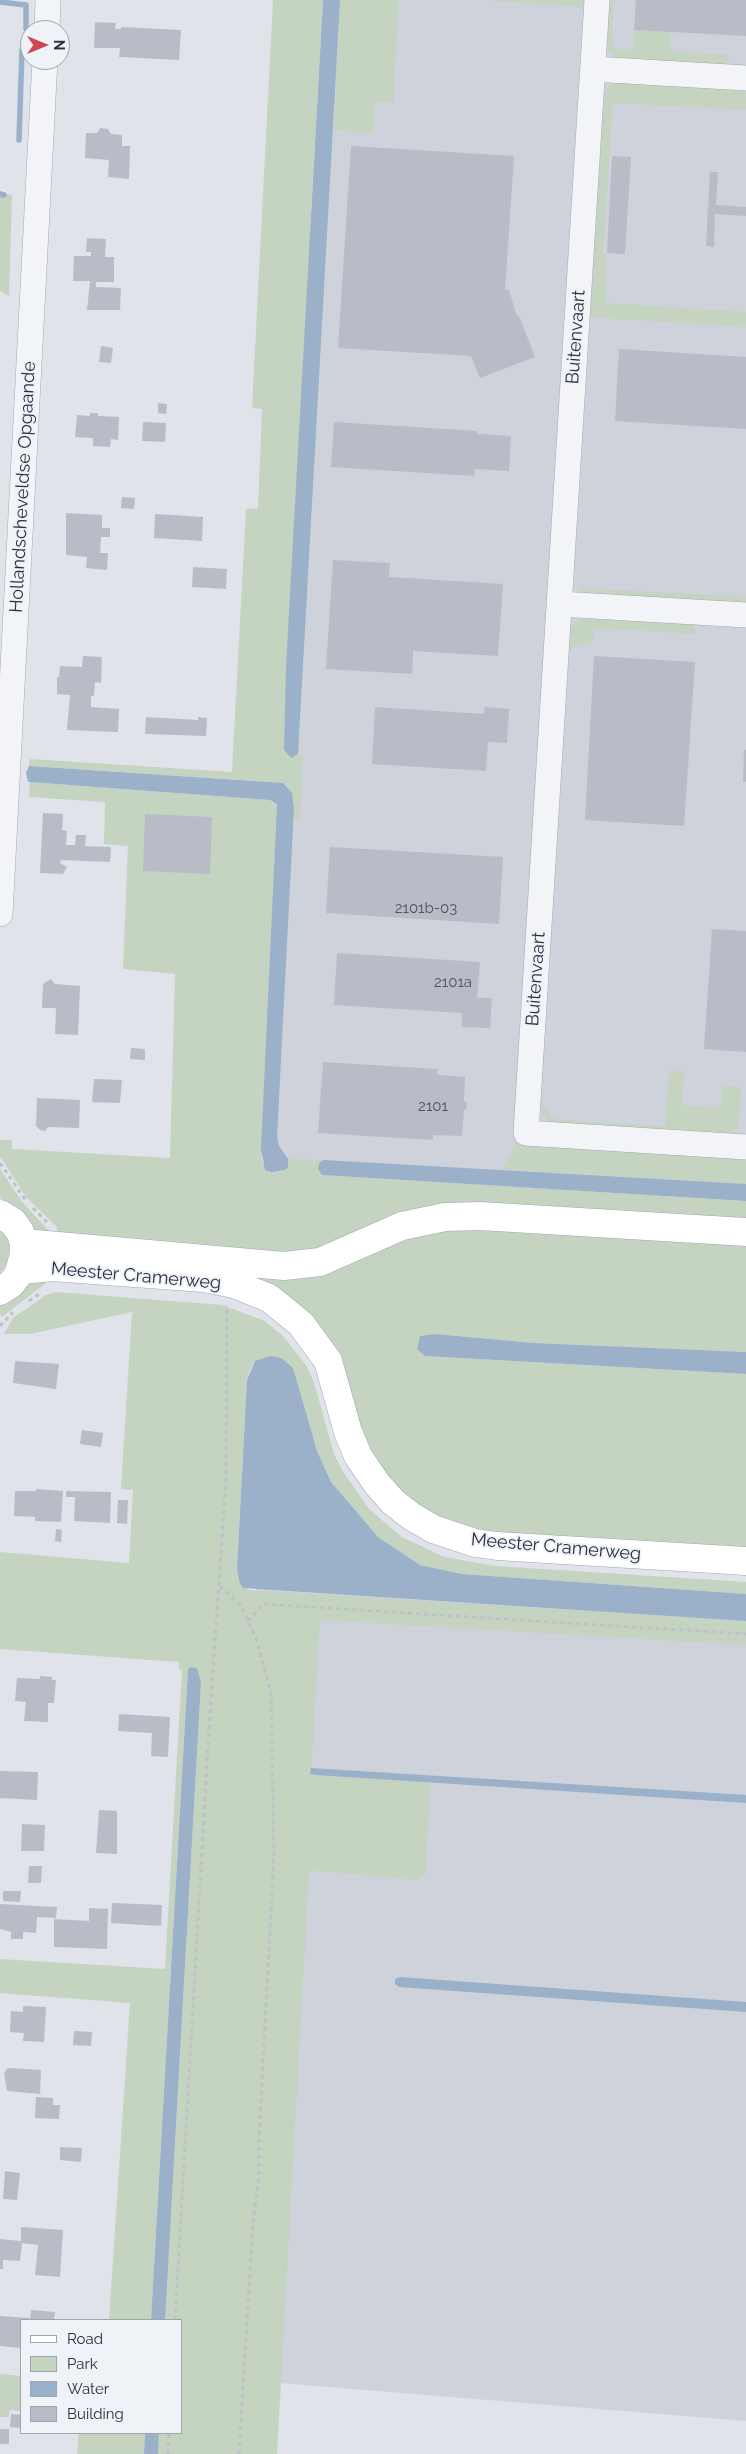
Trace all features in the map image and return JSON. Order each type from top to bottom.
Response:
[{"type":"main road","points":[[0,1214],[13,1222],[24,1244],[21,1270],[11,1284],[0,1291]]},
{"type":"main road","name":"Meester Cramerweg","points":[[24,1244],[284,1266],[320,1262],[402,1226],[445,1217],[480,1216],[746,1232]]},
{"type":"main road","name":"Meester Cramerweg","points":[[21,1270],[52,1267],[204,1278],[234,1284],[269,1298],[301,1324],[328,1361],[348,1432],[358,1456],[377,1484],[392,1502],[433,1529],[475,1543],[497,1546],[746,1561]]},
{"type":"street","points":[[47,20],[48,0]]},
{"type":"street","name":"Buitenvaart","points":[[597,0],[526,1133],[746,1147]]},
{"type":"street","points":[[593,69],[746,78]]},
{"type":"street","name":"Hollandscheveldse Opgaande","points":[[0,914],[44,70]]},
{"type":"street","points":[[559,604],[746,615]]},
{"type":"path","name":"Meester Cramerweg","points":[[220,1586],[226,1480],[227,1302],[232,1303]]},
{"type":"path","points":[[0,1326],[0,1331]]},
{"type":"path","points":[[220,1586],[240,1604],[256,1638],[271,1692],[274,1855],[260,2138],[260,2176],[252,2222],[239,2454]]},
{"type":"path","points":[[175,2319],[209,1728],[220,1586]]},
{"type":"path","points":[[248,1622],[263,1604],[746,1634]]},
{"type":"path","points":[[168,2454],[169,2434]]},
{"type":"shaded area","points":[[330,0],[746,0],[746,1191],[270,1166]]},
{"type":"shaded area","points":[[258,1574],[746,1607],[746,2421],[182,2375],[182,2319],[157,2319]]},
{"type":"green space","points":[[273,0],[323,0],[311,213],[296,758],[298,754],[303,755],[300,820],[294,820],[294,808],[283,783],[29,766],[30,759],[232,772],[246,509],[258,508],[262,409],[252,408]]},
{"type":"green space","points":[[340,0],[399,0],[393,102],[375,102],[373,133],[334,130]]},
{"type":"green space","points":[[482,0],[588,0],[581,7]]},
{"type":"green space","points":[[605,0],[614,0],[612,42],[616,49],[633,49],[634,30],[671,32],[670,51],[730,55],[729,59],[725,65],[616,58],[604,44]]},
{"type":"green space","points":[[619,81],[746,87],[746,110],[613,103],[603,254],[607,256],[606,303],[746,312],[746,327],[586,317],[602,94],[612,84]]},
{"type":"green space","points":[[0,194],[12,195],[9,296],[0,291]]},
{"type":"green space","points":[[579,588],[746,597],[746,606],[587,595]]},
{"type":"green space","points":[[580,618],[692,623],[696,634],[594,628],[592,642],[573,647],[569,652],[565,665],[569,629]]},
{"type":"green space","points":[[30,782],[270,800],[277,804],[262,1162],[280,1172],[288,1167],[288,1159],[324,1160],[319,1163],[322,1175],[746,1201],[746,1225],[481,1209],[307,1257],[58,1233],[56,1226],[26,1197],[0,1157],[0,1140],[12,1140],[12,1149],[170,1158],[175,974],[123,969],[128,846],[104,844],[105,802],[29,797]]},
{"type":"green space","points":[[557,835],[541,1097],[544,1107],[552,1116],[561,1120],[665,1126],[669,1071],[684,1071],[682,1105],[721,1108],[722,1086],[741,1087],[739,1124],[732,1136],[550,1123],[544,1117],[540,1109]]},
{"type":"green space","points":[[518,1141],[746,1155],[746,1184],[502,1169]]},
{"type":"green space","points":[[0,1169],[23,1203],[52,1234],[40,1238],[2,1199],[0,1196]]},
{"type":"green space","points":[[425,1227],[746,1239],[746,1352],[534,1343],[435,1334],[420,1336],[425,1356],[746,1374],[746,1555],[498,1539],[415,1511],[365,1453],[341,1376],[240,1270]]},
{"type":"green space","points":[[0,1230],[8,1239],[10,1247],[7,1264],[0,1273]]},
{"type":"green space","points":[[43,1275],[43,1282],[46,1283],[2,1317],[0,1314],[0,1303],[24,1283]]},
{"type":"green space","points":[[56,1292],[222,1305],[265,1321],[284,1337],[306,1365],[314,1382],[334,1454],[342,1470],[369,1509],[402,1537],[444,1557],[496,1566],[746,1582],[746,1594],[462,1574],[420,1565],[378,1537],[354,1511],[331,1482],[317,1451],[307,1419],[255,1361],[250,1370],[247,1380],[237,1569],[239,1581],[249,1590],[746,1621],[746,1645],[320,1620],[311,1774],[431,1783],[425,1875],[418,1880],[309,1870],[277,2454],[158,2454],[159,2434],[182,2434],[182,2319],[165,2319],[201,1682],[190,1667],[188,1670],[151,2319],[109,2319],[130,2003],[0,1993],[0,1959],[165,1969],[182,1670],[179,1670],[179,1662],[0,1649],[0,1552],[129,1563],[133,1490],[121,1489],[132,1312],[30,1334],[4,1334],[13,1318],[46,1295]]},
{"type":"green space","points":[[0,2374],[20,2376],[20,2411],[10,2410],[9,2417],[0,2417]]},
{"type":"green space","points":[[79,2434],[145,2434],[144,2454],[77,2454]]},
{"type":"water","points":[[323,0],[340,0],[298,754],[291,758],[284,750],[286,667]]},
{"type":"water","points":[[29,766],[283,783],[292,793],[294,808],[277,1137],[279,1146],[288,1159],[288,1167],[285,1170],[272,1172],[265,1170],[261,1149],[277,804],[270,800],[28,782],[26,773]]},
{"type":"water","points":[[324,1160],[746,1184],[746,1201],[322,1175],[318,1169],[319,1163]]},
{"type":"water","points":[[435,1334],[534,1343],[746,1352],[746,1374],[425,1356],[417,1349],[420,1336]]},
{"type":"water","points":[[271,1356],[281,1358],[293,1368],[317,1451],[331,1482],[378,1537],[420,1565],[462,1574],[746,1594],[746,1621],[243,1588],[239,1581],[237,1569],[247,1380],[255,1361]]},
{"type":"water","points":[[190,1667],[197,1668],[201,1682],[165,2319],[151,2319],[188,1670]]},
{"type":"water","points":[[311,1768],[746,1795],[746,1803],[316,1775],[310,1774]]},
{"type":"water","points":[[400,1977],[746,2002],[746,2012],[399,1987],[395,1984],[395,1979]]},
{"type":"water","points":[[145,2434],[159,2434],[158,2454],[144,2454]]},
{"type":"building","points":[[636,0],[746,0],[746,36],[634,30]]},
{"type":"building","points":[[95,22],[116,23],[115,29],[121,29],[121,27],[181,30],[179,60],[119,57],[120,48],[94,48]]},
{"type":"building","points":[[100,128],[108,129],[111,134],[122,135],[122,146],[130,146],[129,179],[108,177],[109,160],[85,158],[86,133],[97,133]]},
{"type":"building","points":[[351,146],[514,156],[505,290],[509,290],[516,314],[520,318],[535,357],[480,378],[471,356],[338,348]]},
{"type":"building","points":[[612,156],[631,157],[625,254],[607,253]]},
{"type":"building","points":[[710,172],[718,172],[716,205],[746,207],[746,216],[715,214],[714,247],[706,246]]},
{"type":"building","points":[[87,238],[106,239],[105,257],[114,257],[114,282],[96,282],[96,287],[121,288],[120,310],[87,310],[90,281],[73,281],[74,256],[91,256],[91,252],[86,252]]},
{"type":"building","points":[[101,346],[113,348],[111,363],[99,362]]},
{"type":"building","points":[[619,349],[746,357],[746,429],[615,421]]},
{"type":"building","points":[[158,403],[167,404],[166,414],[158,413]]},
{"type":"building","points":[[90,413],[98,413],[98,416],[119,417],[118,440],[111,439],[110,447],[93,446],[93,438],[75,437],[77,415],[90,416]]},
{"type":"building","points":[[143,422],[166,423],[165,442],[142,441]]},
{"type":"building","points":[[334,422],[477,431],[477,434],[511,436],[509,471],[475,469],[474,476],[331,467]]},
{"type":"building","points":[[122,497],[135,498],[134,509],[121,508]]},
{"type":"building","points":[[66,513],[102,515],[102,528],[110,528],[110,537],[101,537],[100,553],[108,553],[107,570],[86,568],[87,557],[66,555]]},
{"type":"building","points":[[155,514],[203,517],[202,541],[154,538]]},
{"type":"building","points":[[333,560],[390,563],[389,577],[503,584],[498,656],[413,651],[412,674],[326,669]]},
{"type":"building","points":[[193,567],[227,569],[226,589],[192,587]]},
{"type":"building","points":[[83,656],[102,657],[101,683],[95,682],[94,696],[91,696],[91,707],[119,709],[118,732],[67,730],[70,695],[57,694],[57,677],[59,677],[60,666],[82,667]]},
{"type":"building","points":[[594,656],[695,662],[684,826],[585,820]]},
{"type":"building","points":[[375,707],[484,714],[485,707],[509,709],[507,743],[488,742],[486,771],[372,764]]},
{"type":"building","points":[[146,717],[198,720],[198,717],[207,718],[206,736],[145,734]]},
{"type":"building","points":[[744,750],[746,750],[746,782],[743,782]]},
{"type":"building","points":[[43,813],[63,814],[62,830],[67,831],[66,845],[75,845],[76,835],[86,835],[85,846],[111,847],[110,862],[61,860],[60,863],[67,867],[63,874],[40,873]]},
{"type":"building","points":[[145,814],[212,817],[210,874],[143,871]]},
{"type":"building","points":[[330,847],[503,857],[499,924],[326,913]]},
{"type":"building","points":[[712,929],[746,931],[746,1052],[704,1049]]},
{"type":"building","points":[[337,953],[480,962],[477,998],[492,998],[490,1028],[462,1027],[462,1013],[334,1005]]},
{"type":"building","points":[[51,979],[55,984],[80,986],[78,1035],[55,1034],[56,1008],[42,1008],[43,984]]},
{"type":"building","points":[[131,1048],[145,1049],[145,1060],[130,1059]]},
{"type":"building","points":[[323,1062],[438,1069],[437,1075],[465,1077],[464,1102],[467,1102],[466,1110],[464,1110],[462,1136],[433,1135],[433,1140],[318,1133]]},
{"type":"building","points":[[94,1079],[122,1080],[120,1103],[92,1102]]},
{"type":"building","points":[[37,1098],[80,1100],[79,1128],[48,1127],[45,1131],[40,1130],[36,1126]]},
{"type":"building","points":[[15,1361],[59,1364],[56,1389],[13,1383]]},
{"type":"building","points":[[82,1430],[103,1433],[101,1447],[80,1444]]},
{"type":"building","points":[[36,1489],[63,1491],[61,1522],[35,1521],[35,1517],[14,1516],[15,1491],[36,1491]]},
{"type":"building","points":[[66,1491],[111,1492],[110,1523],[74,1521],[75,1497],[66,1497]]},
{"type":"building","points":[[118,1500],[128,1500],[127,1524],[117,1523]]},
{"type":"building","points":[[56,1529],[62,1530],[61,1542],[55,1541]]},
{"type":"building","points":[[40,1676],[52,1677],[52,1680],[56,1680],[54,1703],[48,1703],[48,1722],[24,1721],[26,1702],[15,1701],[17,1678],[40,1679]]},
{"type":"building","points":[[119,1714],[170,1717],[168,1757],[151,1756],[152,1733],[118,1731]]},
{"type":"building","points":[[0,1771],[38,1772],[37,1800],[0,1798]]},
{"type":"building","points":[[99,1810],[117,1811],[117,1854],[96,1853]]},
{"type":"building","points":[[22,1824],[45,1825],[44,1851],[21,1851]]},
{"type":"building","points":[[29,1866],[42,1866],[41,1883],[28,1883]]},
{"type":"building","points":[[3,1891],[21,1891],[20,1902],[3,1901]]},
{"type":"building","points":[[112,1903],[162,1905],[161,1926],[111,1923]]},
{"type":"building","points":[[0,1904],[57,1907],[56,1918],[37,1917],[36,1933],[23,1932],[23,1939],[11,1939],[11,1932],[0,1929]]},
{"type":"building","points":[[89,1908],[108,1909],[107,1949],[54,1947],[54,1919],[89,1921]]},
{"type":"building","points":[[23,2006],[46,2007],[44,2042],[23,2041],[24,2033],[10,2032],[11,2011],[23,2012]]},
{"type":"building","points":[[74,2031],[92,2032],[91,2046],[73,2045]]},
{"type":"building","points":[[8,2068],[41,2070],[40,2094],[7,2091],[4,2073]]},
{"type":"building","points":[[36,2097],[53,2098],[53,2105],[60,2105],[59,2119],[35,2118]]},
{"type":"building","points":[[60,2147],[82,2148],[81,2162],[60,2160]]},
{"type":"building","points":[[5,2171],[20,2173],[17,2200],[3,2199]]},
{"type":"building","points":[[21,2227],[63,2230],[60,2277],[35,2275],[38,2245],[22,2243],[20,2261],[3,2260],[3,2269],[0,2269],[0,2239],[21,2241]]},
{"type":"building","points":[[31,2310],[55,2312],[54,2319],[30,2319]]},
{"type":"building","points":[[0,2316],[29,2318],[20,2319],[20,2348],[0,2346]]},
{"type":"building","points":[[11,2414],[20,2415],[20,2428],[10,2427]]},
{"type":"building","points":[[0,2429],[9,2429],[9,2444],[0,2444]]},
{"type":"waterway","points":[[0,2],[26,5],[26,20]]},
{"type":"waterway","points":[[19,140],[21,70]]},
{"type":"waterway","points":[[0,194],[4,195]]}]
